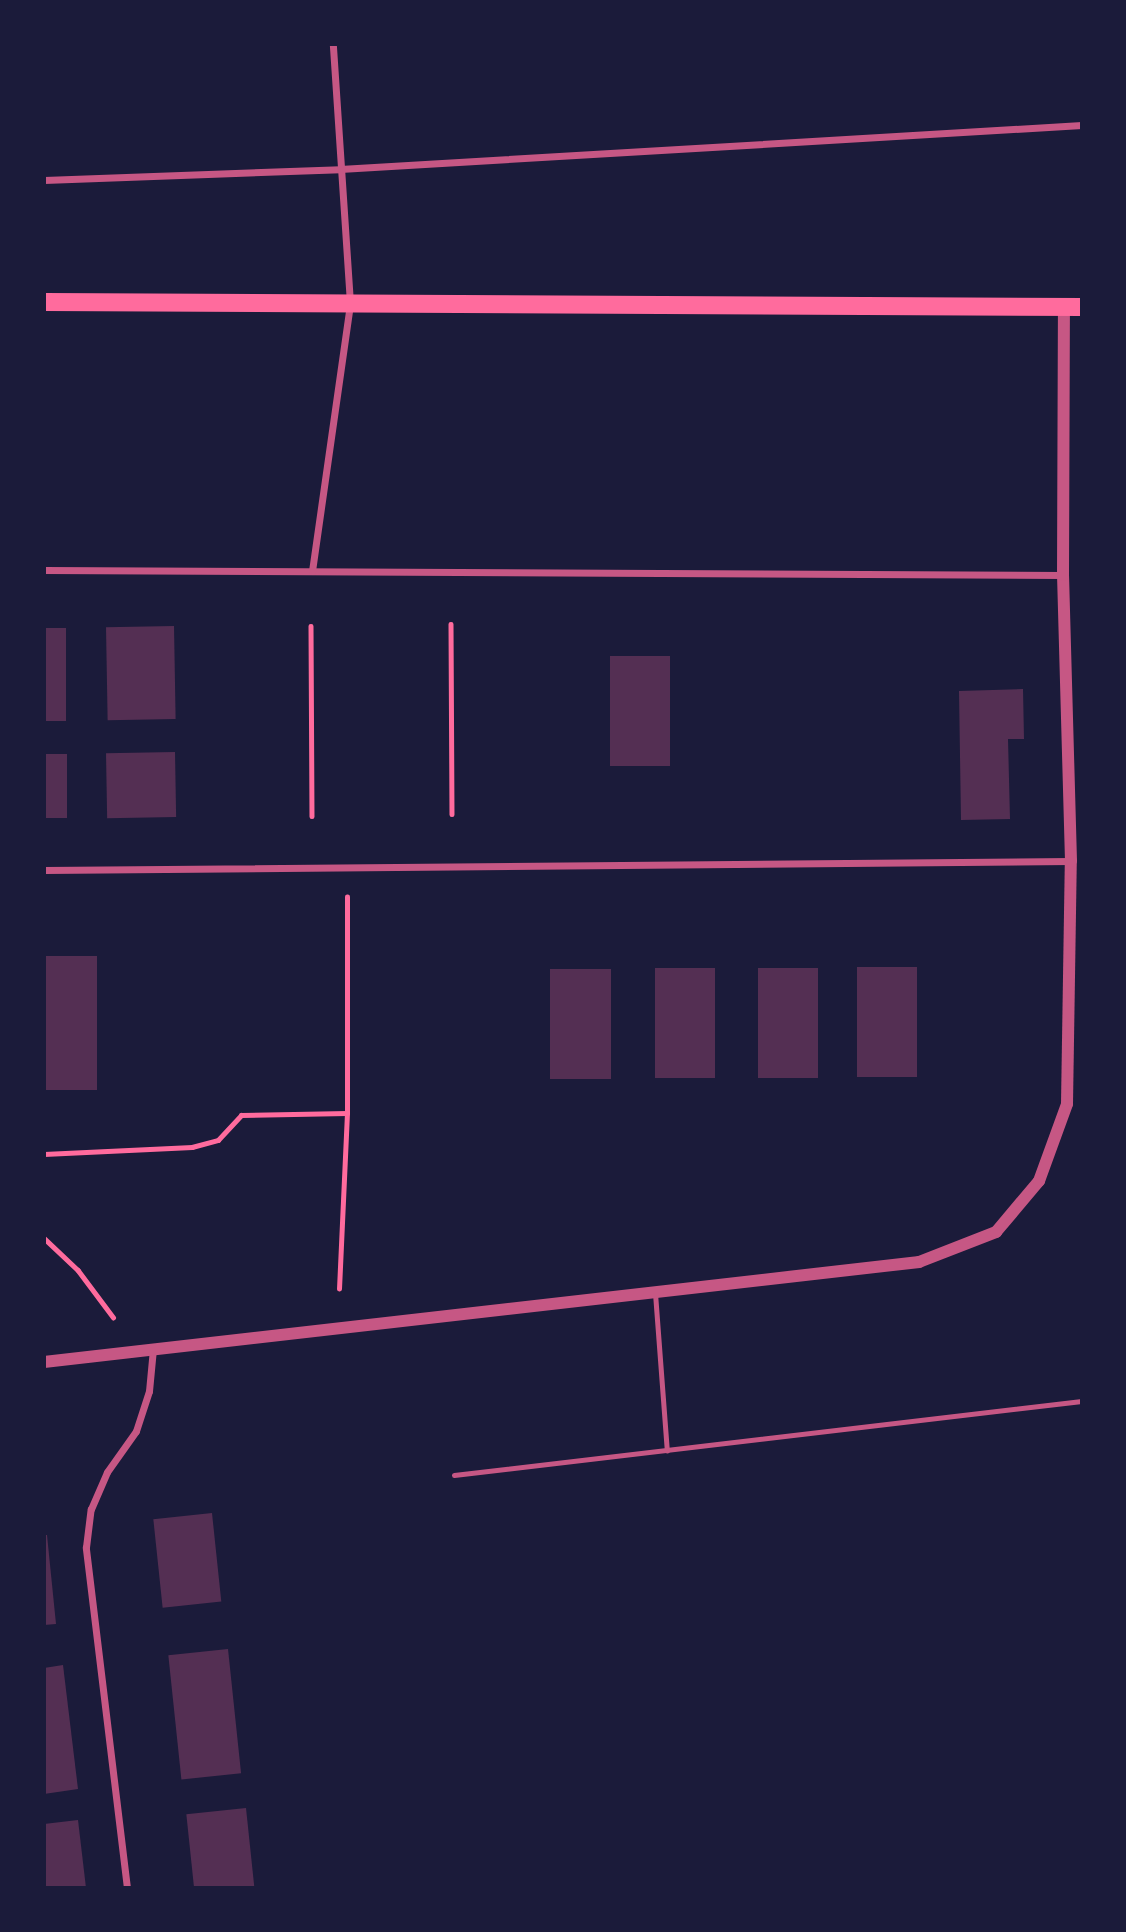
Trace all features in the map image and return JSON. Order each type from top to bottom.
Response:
[{"type":"main road","points":[[44,302],[1082,307]]},
{"type":"street","points":[[312,571],[350,303],[333,44]]},
{"type":"street","points":[[44,180],[340,169],[1082,125]]},
{"type":"street","points":[[44,1362],[919,1262],[996,1231],[1039,1181],[1067,1104],[1071,862],[1063,575],[1064,307]]},
{"type":"street","points":[[44,570],[1063,575]]},
{"type":"street","points":[[44,870],[1071,862]]},
{"type":"street","points":[[127,1888],[86,1548],[91,1509],[107,1472],[136,1431],[149,1391],[153,1349]]},
{"type":"lane","points":[[655,1292],[667,1451]]},
{"type":"lane","points":[[454,1475],[1082,1401]]},
{"type":"path","points":[[450,624],[452,814]]},
{"type":"path","points":[[311,626],[312,816]]},
{"type":"path","points":[[339,1289],[347,1113],[348,897]]},
{"type":"path","points":[[44,1154],[192,1147],[218,1140],[241,1115],[347,1113]]},
{"type":"path","points":[[44,1238],[78,1270],[113,1317]]},
{"type":"building","points":[[174,626],[176,719],[108,720],[106,627]]},
{"type":"building","points":[[44,628],[66,628],[66,721],[44,721]]},
{"type":"building","points":[[610,656],[670,656],[670,766],[610,766]]},
{"type":"building","points":[[1023,689],[1024,739],[1008,739],[1010,819],[961,820],[959,691]]},
{"type":"building","points":[[175,752],[176,817],[107,818],[106,753]]},
{"type":"building","points":[[44,754],[67,754],[67,818],[44,818]]},
{"type":"building","points":[[44,956],[97,956],[97,1090],[44,1090]]},
{"type":"building","points":[[857,967],[917,967],[917,1077],[857,1077]]},
{"type":"building","points":[[655,968],[715,968],[715,1078],[655,1078]]},
{"type":"building","points":[[758,968],[818,968],[818,1078],[758,1078]]},
{"type":"building","points":[[550,969],[611,969],[611,1079],[550,1079]]},
{"type":"building","points":[[212,1513],[221,1602],[163,1608],[153,1519]]},
{"type":"building","points":[[44,1535],[47,1535],[56,1624],[44,1625]]},
{"type":"building","points":[[228,1649],[241,1773],[181,1780],[168,1655]]},
{"type":"building","points":[[63,1665],[78,1789],[44,1794],[44,1668]]},
{"type":"building","points":[[246,1808],[254,1888],[194,1888],[186,1814]]},
{"type":"building","points":[[78,1820],[86,1888],[44,1888],[44,1824]]}]
